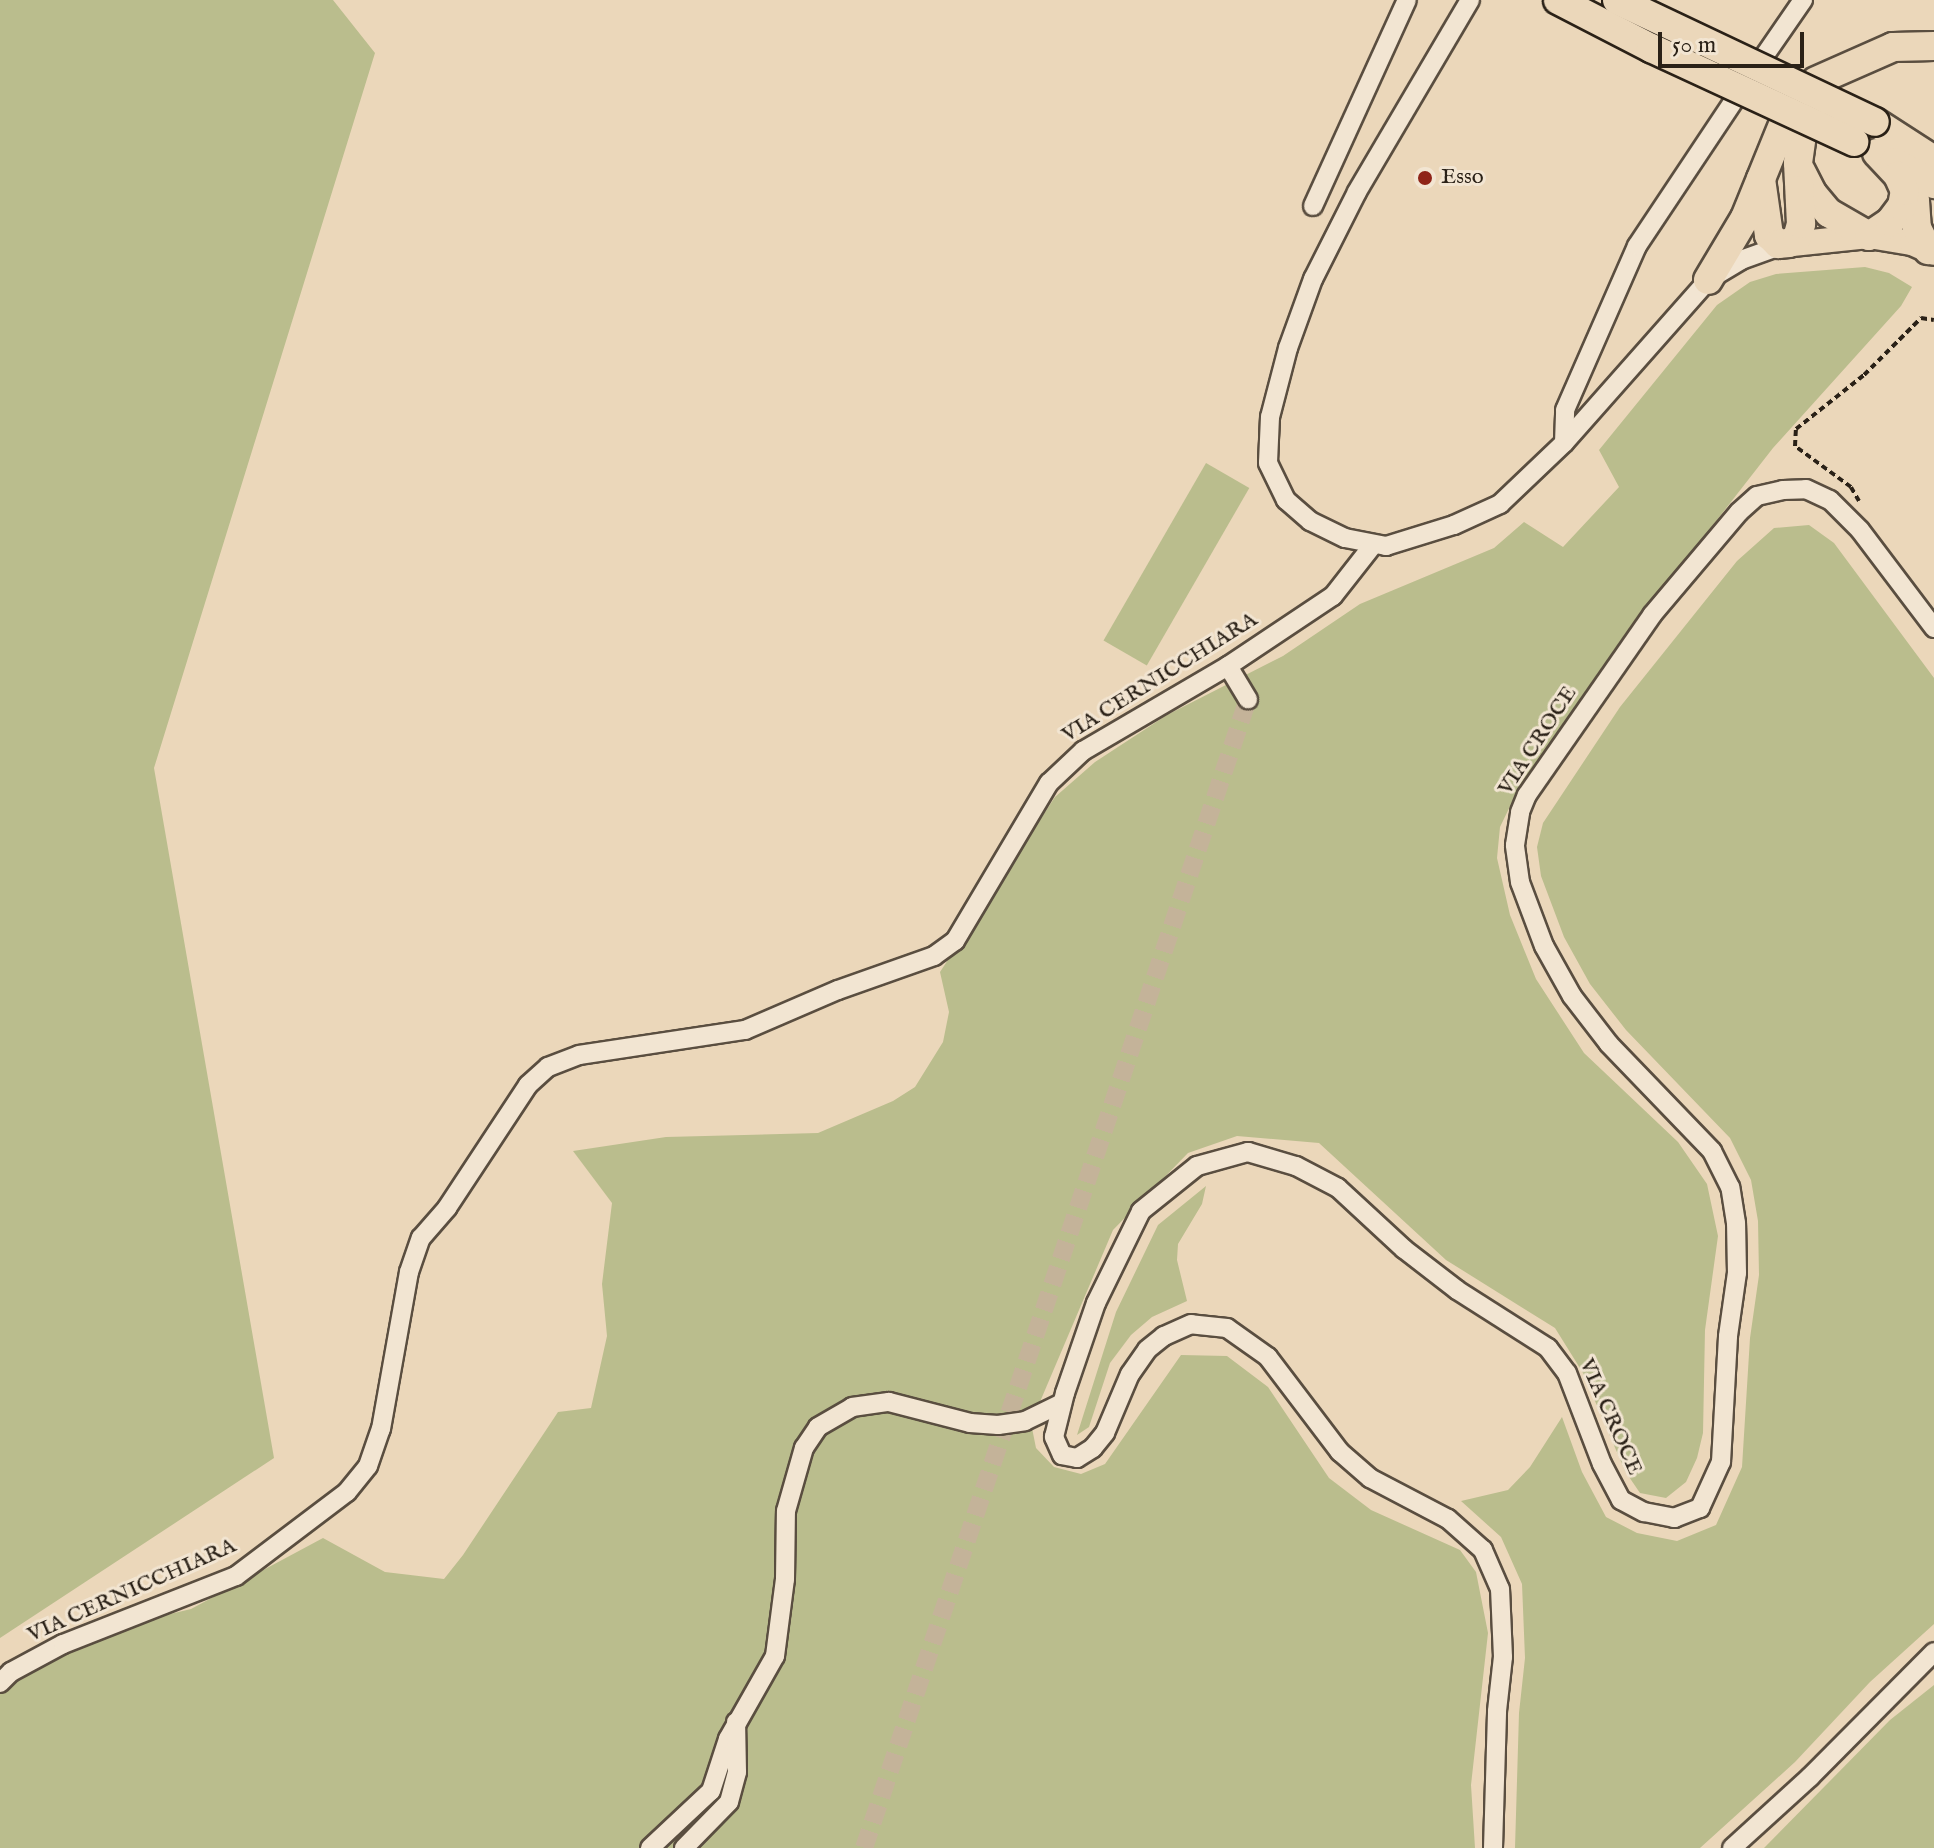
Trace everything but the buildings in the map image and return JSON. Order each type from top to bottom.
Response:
[{"type":"highway","points":[[1558,0],[1625,36],[1866,147],[1934,184]]},
{"type":"highway","points":[[1617,0],[1875,122],[1934,145]]},
{"type":"highway","points":[[1824,79],[1893,47],[1934,46]]},
{"type":"highway","points":[[1875,122],[1934,160]]},
{"type":"highway","points":[[1708,280],[1739,232],[1761,179],[1792,129],[1798,163],[1799,233],[1783,245],[1769,235],[1761,179]]},
{"type":"highway","points":[[1866,147],[1898,175],[1913,195],[1915,222],[1931,252]]},
{"type":"highway","points":[[1798,163],[1812,193],[1829,213],[1869,236],[1890,222],[1902,206],[1905,191],[1898,175]]},
{"type":"main road","points":[[1783,245],[1869,236],[1901,241],[1931,252]]},
{"type":"street","points":[[1313,206],[1407,0]]},
{"type":"street","points":[[1470,0],[1357,192],[1313,279],[1288,348],[1270,417],[1268,463],[1286,500],[1322,528],[1373,545],[1410,541],[1500,504],[1564,443],[1708,280],[1741,260],[1783,245]]},
{"type":"street","points":[[1765,55],[1803,0]]},
{"type":"street","points":[[1564,443],[1565,410],[1637,246],[1733,102]]},
{"type":"street","name":"VIA CROCE","points":[[1493,1848],[1497,1711],[1503,1657],[1500,1589],[1483,1550],[1448,1519],[1360,1469],[1340,1452],[1268,1357],[1227,1328],[1191,1324],[1155,1343],[1130,1374],[1105,1433],[1093,1448],[1077,1458],[1062,1455],[1054,1437],[1062,1403],[1096,1303],[1141,1211],[1197,1166],[1248,1152],[1296,1166],[1338,1188],[1404,1249],[1457,1290],[1548,1348],[1567,1373],[1602,1464],[1621,1500],[1644,1512],[1674,1518],[1700,1508],[1721,1462],[1728,1336],[1737,1273],[1736,1223],[1730,1187],[1712,1151],[1609,1044],[1572,996],[1544,946],[1520,882],[1516,834],[1527,795],[1652,615],[1739,512],[1757,496],[1806,489],[1830,500],[1846,515],[1934,628]]},
{"type":"street","name":"VIA CERNICCHIARA","points":[[0,1683],[11,1672],[63,1644],[236,1576],[347,1492],[368,1466],[381,1429],[409,1272],[421,1238],[447,1208],[528,1085],[548,1067],[579,1055],[745,1030],[838,990],[934,956],[955,941],[1049,783],[1083,751],[1228,666],[1333,596],[1373,545]]},
{"type":"street","points":[[1228,666],[1248,699]]},
{"type":"street","points":[[650,1848],[711,1791],[736,1722],[775,1656],[785,1579],[786,1511],[804,1448],[818,1427],[852,1407],[889,1402],[970,1423],[998,1425],[1025,1421],[1062,1403]]},
{"type":"street","points":[[1732,1848],[1810,1777],[1934,1652]]},
{"type":"street","points":[[684,1848],[729,1802],[737,1772],[736,1722]]},
{"type":"path","points":[[1846,515],[1859,501],[1851,487],[1795,446],[1796,429],[1864,375],[1921,318],[1934,320]]},
{"type":"green space","points":[[0,0],[333,0],[375,53],[154,768],[274,1458],[0,1638]]},
{"type":"green space","points":[[1865,267],[1889,273],[1912,287],[1901,306],[1773,448],[1614,652],[1515,796],[1500,827],[1497,858],[1510,915],[1536,979],[1584,1053],[1678,1142],[1707,1184],[1718,1236],[1705,1330],[1703,1433],[1697,1458],[1686,1482],[1666,1498],[1640,1493],[1625,1471],[1583,1373],[1555,1328],[1446,1260],[1319,1143],[1237,1136],[1188,1153],[1113,1230],[1031,1423],[1036,1448],[1054,1467],[1081,1474],[1105,1464],[1181,1355],[1227,1356],[1268,1387],[1329,1478],[1371,1510],[1460,1550],[1476,1572],[1488,1633],[1471,1785],[1475,1848],[0,1848],[0,1685],[44,1660],[141,1621],[191,1609],[323,1538],[385,1572],[444,1579],[558,1412],[591,1408],[607,1336],[602,1284],[612,1203],[573,1151],[666,1137],[818,1133],[893,1101],[915,1087],[943,1042],[949,1012],[940,972],[1055,797],[1095,762],[1167,715],[1283,656],[1360,604],[1494,548],[1524,522],[1563,547],[1619,487],[1599,450],[1717,305],[1750,282],[1776,274]]},
{"type":"green space","points":[[1206,463],[1249,488],[1147,666],[1104,641]]},
{"type":"green space","points":[[1809,525],[1834,543],[1934,678],[1934,1624],[1870,1682],[1795,1762],[1700,1848],[1515,1848],[1519,1713],[1525,1658],[1522,1584],[1501,1537],[1461,1501],[1508,1490],[1530,1467],[1562,1417],[1582,1472],[1606,1517],[1637,1533],[1677,1541],[1716,1525],[1742,1467],[1750,1338],[1759,1275],[1758,1221],[1751,1180],[1730,1138],[1626,1030],[1590,984],[1564,937],[1541,876],[1537,847],[1543,823],[1620,707],[1737,561],[1774,528]]},
{"type":"green space","points":[[1206,1186],[1202,1204],[1178,1244],[1177,1260],[1187,1301],[1152,1317],[1131,1335],[1110,1363],[1089,1427],[1077,1435],[1116,1312],[1158,1225]]},
{"type":"green space","points":[[1934,1685],[1934,1848],[1764,1848],[1890,1720]]},
{"type":"tunnel","points":[[864,1848],[1248,699]]},
{"type":"place","name":"Esso","points":[[1425,178]]}]
